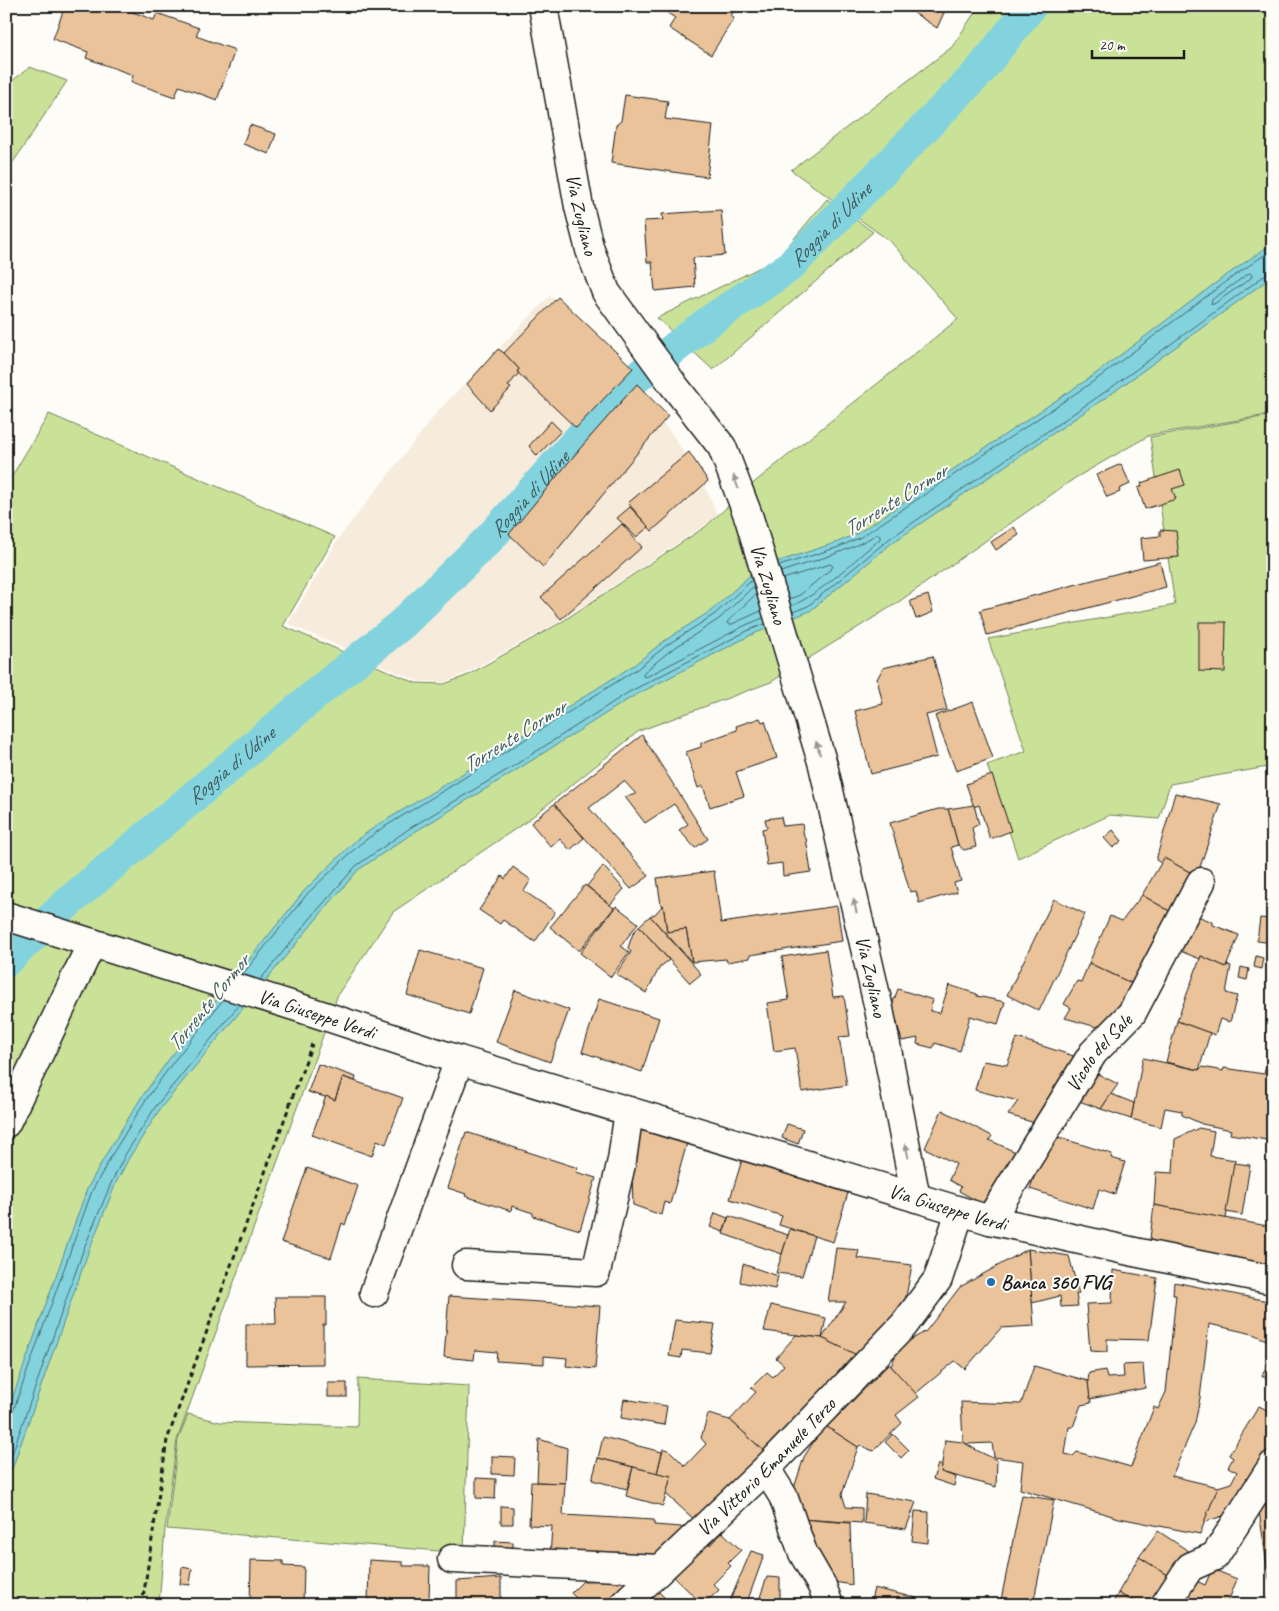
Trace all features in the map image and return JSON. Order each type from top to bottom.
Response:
[{"type":"street","name":"Via Zugliano","points":[[543,6],[579,207],[590,250],[606,292],[672,384],[722,447],[749,518],[797,675],[830,793],[879,1009],[916,1198]]},
{"type":"street","name":"Vicolo del Sale","points":[[990,1220],[1093,1052],[1132,1013],[1201,882]]},
{"type":"street","name":"Via Giuseppe Verdi","points":[[12,918],[310,1011],[459,1060],[960,1212],[1139,1253],[1273,1280]]},
{"type":"street","points":[[6,1123],[101,946]]},
{"type":"street","points":[[374,1293],[459,1060]]},
{"type":"street","points":[[466,1265],[596,1272],[622,1160],[629,1111]]},
{"type":"street","name":"Via Vittorio Emanuele Terzo","points":[[623,1605],[766,1470],[904,1325],[938,1279],[960,1212]]},
{"type":"street","points":[[1165,1605],[1190,1567],[1216,1556],[1273,1465]]},
{"type":"street","points":[[766,1470],[783,1496],[803,1553],[822,1586],[829,1605]]},
{"type":"street","points":[[452,1559],[660,1569]]},
{"type":"path","points":[[142,1605],[167,1440],[310,1011]]},
{"type":"shaded area","points":[[550,296],[632,377],[494,523],[400,617],[354,652],[288,624],[339,538],[439,410]]},
{"type":"shaded area","points":[[633,387],[674,437],[705,487],[718,516],[559,622],[466,673],[445,682],[418,681],[365,659],[407,627],[506,529]]},
{"type":"green space","points":[[979,6],[1273,6],[1273,414],[1150,435],[1075,478],[897,603],[771,682],[639,731],[527,821],[393,912],[338,994],[177,1440],[165,1529],[159,1605],[6,1605],[6,486],[49,414],[335,537],[283,626],[416,683],[444,684],[466,676],[560,623],[705,527],[756,481],[958,319],[891,242],[791,170],[952,47]]},
{"type":"green space","points":[[30,67],[67,81],[12,164],[6,162],[6,79],[12,81]]},
{"type":"green space","points":[[827,199],[873,232],[713,370],[657,318],[777,259]]},
{"type":"green space","points":[[1273,415],[1273,766],[1170,784],[1159,819],[1110,815],[1018,858],[987,765],[1026,751],[988,639],[1175,605],[1150,437]]},
{"type":"green space","points":[[358,1379],[469,1386],[464,1553],[167,1529],[178,1440],[188,1414],[220,1422],[357,1427]]},
{"type":"water","points":[[1273,243],[1273,276],[1111,394],[892,543],[810,611],[751,635],[632,697],[413,833],[358,870],[160,1109],[129,1158],[116,1183],[89,1250],[6,1486],[6,1416],[87,1189],[141,1098],[170,1058],[305,890],[356,840],[634,665],[664,641],[712,610],[758,568],[838,542],[858,533],[1094,375],[1221,279]]},
{"type":"building","points":[[65,6],[82,6],[97,12],[99,6],[108,9],[109,6],[117,6],[154,20],[157,13],[199,28],[196,36],[235,50],[217,100],[179,86],[175,97],[131,82],[133,75],[86,58],[88,52],[53,39]]},
{"type":"building","points":[[657,6],[737,6],[731,16],[734,18],[711,55],[669,28],[675,18]]},
{"type":"building","points":[[896,6],[947,6],[937,28],[908,9],[906,12]]},
{"type":"building","points":[[625,95],[668,101],[665,119],[713,125],[707,177],[611,163],[616,125],[621,121]]},
{"type":"building","points":[[250,125],[276,134],[269,154],[243,144]]},
{"type":"building","points":[[721,210],[725,255],[693,258],[695,287],[655,291],[652,262],[647,262],[644,221],[663,220],[662,214]]},
{"type":"building","points":[[558,297],[633,368],[576,428],[517,372],[519,369],[504,353]]},
{"type":"building","points":[[498,349],[519,369],[517,372],[519,373],[508,386],[511,388],[490,410],[467,384]]},
{"type":"building","points":[[637,384],[668,416],[543,567],[509,534]]},
{"type":"building","points":[[551,421],[561,431],[537,456],[529,446]]},
{"type":"building","points":[[689,452],[708,481],[652,531],[628,503]]},
{"type":"building","points":[[1121,464],[1130,484],[1119,489],[1120,492],[1107,497],[1096,475]]},
{"type":"building","points":[[1180,470],[1185,485],[1172,489],[1176,499],[1145,509],[1138,488],[1142,486],[1141,483]]},
{"type":"building","points":[[630,507],[649,527],[636,537],[617,518]]},
{"type":"building","points":[[622,524],[642,547],[561,619],[541,597]]},
{"type":"building","points":[[1014,527],[1019,535],[996,550],[991,542]]},
{"type":"building","points":[[1160,530],[1176,531],[1179,557],[1143,560],[1141,538],[1160,536]]},
{"type":"building","points":[[1160,562],[1166,587],[987,635],[980,610]]},
{"type":"building","points":[[928,595],[933,612],[916,619],[910,601]]},
{"type":"building","points":[[1199,622],[1226,622],[1225,672],[1199,671]]},
{"type":"building","points":[[933,656],[947,710],[926,715],[937,757],[871,774],[855,711],[883,704],[877,679],[883,668]]},
{"type":"building","points":[[973,702],[993,758],[956,771],[935,716]]},
{"type":"building","points":[[760,718],[762,722],[765,721],[777,758],[736,772],[744,796],[710,807],[703,786],[698,788],[686,752],[701,747],[701,743],[737,730],[736,726]]},
{"type":"building","points":[[642,735],[708,839],[695,848],[679,830],[688,824],[674,804],[645,823],[625,797],[636,794],[624,781],[589,808],[649,876],[631,889],[554,804]]},
{"type":"building","points":[[992,775],[1011,831],[990,839],[979,805],[974,807],[966,784]]},
{"type":"building","points":[[1175,793],[1221,804],[1197,876],[1164,858],[1161,863],[1156,860]]},
{"type":"building","points":[[554,804],[584,838],[570,850],[560,839],[551,847],[531,823]]},
{"type":"building","points":[[974,805],[979,824],[972,828],[976,847],[964,850],[958,845],[948,809]]},
{"type":"building","points":[[938,809],[948,809],[958,845],[951,847],[961,881],[954,883],[957,892],[919,903],[916,891],[910,892],[890,823]]},
{"type":"building","points":[[781,817],[783,826],[802,824],[811,872],[783,876],[782,863],[767,865],[762,829],[767,828],[765,819]]},
{"type":"building","points":[[1113,830],[1122,841],[1113,848],[1104,838]]},
{"type":"building","points":[[1164,858],[1197,876],[1171,912],[1142,895]]},
{"type":"building","points":[[603,866],[624,889],[610,905],[587,886]]},
{"type":"building","points":[[513,867],[531,880],[524,891],[555,912],[535,942],[503,920],[500,924],[479,910],[502,876],[505,879]]},
{"type":"building","points":[[714,871],[721,923],[837,906],[842,941],[750,955],[750,958],[727,962],[726,959],[692,962],[686,929],[667,932],[657,878]]},
{"type":"building","points":[[585,885],[614,908],[579,951],[550,927]]},
{"type":"building","points":[[1142,895],[1171,912],[1179,909],[1213,922],[1213,925],[1239,935],[1226,967],[1201,956],[1200,959],[1158,942],[1137,986],[1089,963],[1110,916],[1122,921]]},
{"type":"building","points":[[1054,899],[1085,914],[1039,1011],[1007,995]]},
{"type":"building","points":[[1272,902],[1273,943],[1257,941],[1260,918],[1271,919]]},
{"type":"building","points":[[663,905],[667,932],[686,929],[692,962],[650,916],[655,914]]},
{"type":"building","points":[[616,906],[638,923],[621,946],[629,952],[611,977],[580,953]]},
{"type":"building","points":[[650,916],[701,974],[690,983],[639,926]]},
{"type":"building","points":[[639,926],[669,960],[660,967],[646,993],[616,974],[631,952],[628,948],[633,933]]},
{"type":"building","points":[[420,950],[483,968],[469,1014],[407,995]]},
{"type":"building","points":[[826,950],[833,997],[844,996],[850,1036],[839,1037],[847,1085],[802,1092],[795,1048],[774,1051],[767,1003],[789,1000],[782,957]]},
{"type":"building","points":[[1201,956],[1226,967],[1227,965],[1231,966],[1226,993],[1237,996],[1230,1022],[1220,1019],[1215,1035],[1177,1021]]},
{"type":"building","points":[[1256,956],[1263,958],[1261,969],[1254,967]]},
{"type":"building","points":[[1089,963],[1137,986],[1104,1029],[1065,1018],[1071,1008],[1064,1004],[1077,981],[1081,982]]},
{"type":"building","points":[[1241,967],[1249,969],[1247,980],[1239,978]]},
{"type":"building","points":[[949,985],[977,994],[977,996],[1005,1002],[998,1024],[970,1016],[960,1051],[935,1043],[933,1048],[917,1044],[918,1038],[902,1041],[892,1005],[898,989],[933,1000],[930,1011],[940,1013]]},
{"type":"building","points":[[515,990],[569,1010],[550,1062],[496,1042]]},
{"type":"building","points":[[599,999],[659,1018],[642,1072],[582,1052]]},
{"type":"building","points":[[1177,1021],[1210,1033],[1199,1070],[1166,1062]]},
{"type":"building","points":[[1017,1038],[1083,1059],[1035,1123],[1008,1115],[1018,1101],[975,1090],[983,1061],[1007,1065]]},
{"type":"building","points":[[1143,1058],[1199,1070],[1202,1067],[1223,1071],[1224,1068],[1264,1074],[1267,1062],[1273,1063],[1273,1141],[1230,1134],[1231,1130],[1202,1124],[1182,1115],[1182,1111],[1165,1108],[1161,1127],[1131,1119]]},
{"type":"building","points":[[318,1064],[356,1077],[355,1081],[343,1077],[335,1100],[308,1092]]},
{"type":"building","points":[[1086,1068],[1118,1084],[1101,1109],[1068,1097]]},
{"type":"building","points":[[343,1077],[403,1098],[386,1144],[377,1140],[372,1156],[312,1135],[326,1096],[335,1100]]},
{"type":"building","points":[[1111,1094],[1134,1103],[1131,1119],[1101,1109]]},
{"type":"building","points":[[942,1110],[992,1136],[989,1140],[1020,1154],[988,1207],[959,1191],[961,1187],[949,1180],[956,1164],[925,1148]]},
{"type":"building","points":[[787,1124],[803,1129],[798,1144],[782,1138]]},
{"type":"building","points":[[1199,1128],[1214,1131],[1210,1156],[1235,1160],[1226,1219],[1154,1205],[1156,1172],[1173,1173],[1175,1139]]},
{"type":"building","points":[[638,1129],[687,1143],[670,1204],[664,1202],[661,1215],[633,1205],[631,1146]]},
{"type":"building","points":[[466,1132],[578,1168],[576,1172],[596,1178],[580,1230],[533,1216],[533,1213],[512,1206],[511,1211],[465,1196],[466,1194],[448,1188]]},
{"type":"building","points":[[1048,1134],[1112,1154],[1111,1158],[1125,1162],[1115,1194],[1099,1189],[1093,1209],[1030,1189]]},
{"type":"building","points":[[742,1160],[848,1193],[833,1242],[779,1225],[782,1216],[730,1199]]},
{"type":"building","points":[[1234,1163],[1250,1165],[1242,1215],[1226,1212]]},
{"type":"building","points":[[307,1168],[358,1186],[345,1225],[342,1223],[331,1258],[281,1242]]},
{"type":"building","points":[[1154,1205],[1273,1227],[1273,1269],[1149,1247]]},
{"type":"building","points":[[715,1213],[728,1218],[723,1232],[710,1227]]},
{"type":"building","points":[[729,1216],[788,1235],[782,1254],[723,1234]]},
{"type":"building","points":[[790,1229],[814,1236],[802,1276],[776,1273]]},
{"type":"building","points":[[836,1248],[859,1250],[857,1258],[912,1265],[905,1302],[862,1358],[822,1338],[846,1302],[828,1302]]},
{"type":"building","points":[[1028,1249],[1069,1256],[1079,1294],[1076,1294],[1078,1306],[1061,1307],[1060,1296],[1032,1303]]},
{"type":"building","points":[[1028,1249],[1034,1326],[1001,1328],[965,1369],[955,1361],[915,1394],[891,1366],[899,1347],[926,1331],[960,1287]]},
{"type":"building","points":[[743,1264],[778,1276],[775,1289],[740,1282]]},
{"type":"building","points":[[1113,1270],[1157,1278],[1149,1340],[1107,1339],[1107,1352],[1090,1351],[1086,1304],[1112,1303]]},
{"type":"building","points":[[1174,1282],[1273,1302],[1273,1343],[1253,1334],[1209,1324],[1195,1423],[1172,1476],[1218,1487],[1200,1534],[1119,1518],[1020,1489],[1023,1461],[994,1457],[992,1443],[967,1444],[963,1442],[961,1402],[1021,1404],[1034,1366],[1088,1381],[1091,1403],[1081,1405],[1073,1427],[1069,1427],[1065,1454],[1073,1456],[1077,1452],[1131,1467],[1154,1407],[1158,1409],[1166,1392],[1176,1295],[1173,1295]]},
{"type":"building","points":[[449,1296],[600,1306],[595,1369],[566,1366],[567,1358],[544,1356],[544,1364],[496,1361],[497,1352],[475,1350],[474,1360],[444,1357]]},
{"type":"building","points":[[275,1297],[326,1297],[326,1325],[323,1325],[323,1364],[246,1365],[246,1324],[276,1324]]},
{"type":"building","points":[[771,1305],[826,1318],[822,1338],[764,1331]]},
{"type":"building","points":[[675,1320],[715,1324],[710,1353],[682,1350],[681,1358],[669,1356]]},
{"type":"building","points":[[796,1335],[822,1338],[859,1356],[765,1452],[730,1420],[756,1392],[751,1388],[767,1372],[773,1377],[784,1365],[776,1358]]},
{"type":"building","points":[[1273,1351],[1273,1381],[1262,1376]]},
{"type":"building","points":[[889,1364],[919,1397],[896,1415],[902,1423],[873,1451],[860,1445],[858,1447],[827,1427]]},
{"type":"building","points":[[1143,1364],[1145,1388],[1090,1399],[1089,1373],[1105,1370],[1107,1378],[1124,1377],[1123,1365]]},
{"type":"building","points":[[328,1383],[347,1383],[347,1397],[328,1397]]},
{"type":"building","points":[[624,1399],[667,1406],[664,1425],[621,1418]]},
{"type":"building","points":[[1259,1406],[1273,1413],[1273,1453],[1239,1511],[1204,1522],[1218,1487],[1231,1483],[1237,1472],[1228,1467],[1233,1458],[1229,1455]]},
{"type":"building","points":[[708,1414],[730,1420],[765,1452],[697,1522],[666,1494],[671,1476],[657,1473],[663,1449],[669,1450],[685,1466],[706,1444],[701,1438]]},
{"type":"building","points":[[824,1425],[858,1447],[842,1494],[846,1507],[862,1508],[862,1523],[801,1519],[794,1488],[804,1457]]},
{"type":"building","points":[[893,1434],[909,1450],[901,1458],[885,1442]]},
{"type":"building","points":[[603,1437],[662,1452],[657,1473],[598,1458]]},
{"type":"building","points":[[539,1439],[567,1448],[565,1483],[537,1482]]},
{"type":"building","points":[[945,1440],[963,1442],[997,1460],[996,1487],[941,1472]]},
{"type":"building","points":[[492,1456],[515,1457],[514,1475],[492,1474]]},
{"type":"building","points":[[598,1458],[633,1467],[627,1489],[592,1480]]},
{"type":"building","points":[[938,1464],[942,1466],[941,1472],[956,1477],[954,1486],[933,1479]]},
{"type":"building","points":[[633,1467],[671,1476],[663,1506],[626,1496]]},
{"type":"building","points":[[476,1478],[496,1479],[495,1499],[476,1498]]},
{"type":"building","points":[[1273,1481],[1273,1580],[1269,1579],[1258,1504]]},
{"type":"building","points":[[531,1482],[565,1483],[563,1515],[654,1520],[654,1525],[681,1527],[683,1529],[657,1556],[550,1557],[552,1526],[529,1525]]},
{"type":"building","points":[[866,1494],[916,1502],[906,1529],[864,1523]]},
{"type":"building","points":[[1022,1495],[1054,1500],[1033,1605],[1000,1605]]},
{"type":"building","points":[[501,1506],[513,1507],[513,1524],[501,1524]]},
{"type":"building","points":[[915,1511],[929,1512],[928,1543],[912,1541]]},
{"type":"building","points":[[801,1519],[850,1523],[852,1585],[823,1580]]},
{"type":"building","points":[[1158,1531],[1190,1552],[1171,1577],[1139,1557]]},
{"type":"building","points":[[722,1532],[741,1550],[728,1563],[731,1566],[713,1584],[719,1590],[703,1605],[671,1574],[705,1540],[710,1545]]},
{"type":"building","points":[[495,1541],[513,1542],[513,1554],[495,1554]]},
{"type":"building","points":[[751,1551],[764,1555],[746,1605],[728,1605]]},
{"type":"building","points":[[1139,1557],[1171,1577],[1150,1605],[1139,1605],[1118,1593]]},
{"type":"building","points":[[251,1560],[283,1561],[283,1566],[304,1567],[303,1603],[341,1605],[250,1605]]},
{"type":"building","points":[[369,1560],[403,1562],[403,1566],[430,1566],[429,1599],[424,1598],[424,1605],[368,1605]]},
{"type":"building","points":[[182,1567],[192,1569],[190,1585],[180,1584]]},
{"type":"building","points":[[1212,1569],[1237,1579],[1227,1605],[1176,1605],[1188,1577],[1205,1585]]},
{"type":"building","points":[[767,1577],[780,1578],[780,1601],[759,1600]]},
{"type":"building","points":[[501,1578],[501,1605],[457,1605],[457,1581]]},
{"type":"building","points":[[630,1579],[634,1583],[612,1605],[583,1605],[571,1593],[583,1581]]},
{"type":"building","points":[[874,1588],[916,1598],[916,1605],[870,1605]]},
{"type":"building","points":[[656,1589],[672,1605],[640,1605]]},
{"type":"building","points":[[1118,1593],[1139,1605],[1112,1605]]},
{"type":"building","points":[[792,1599],[826,1603],[826,1605],[792,1605]]},
{"type":"building","points":[[759,1600],[780,1601],[780,1605],[759,1605]]},
{"type":"waterway","name":"Roggia di Udine","points":[[6,961],[72,899],[403,623],[489,539],[627,385],[708,322],[789,267],[979,72],[1031,6]]},
{"type":"place","name":"Banca 360 FVG","points":[[991,1282]]},
{"type":"water label","name":"Torrente Cormor","points":[[895,500]]},
{"type":"water label","name":"Torrente Cormor","points":[[514,736]]},
{"type":"water label","name":"Torrente Cormor","points":[[208,1003]]}]
